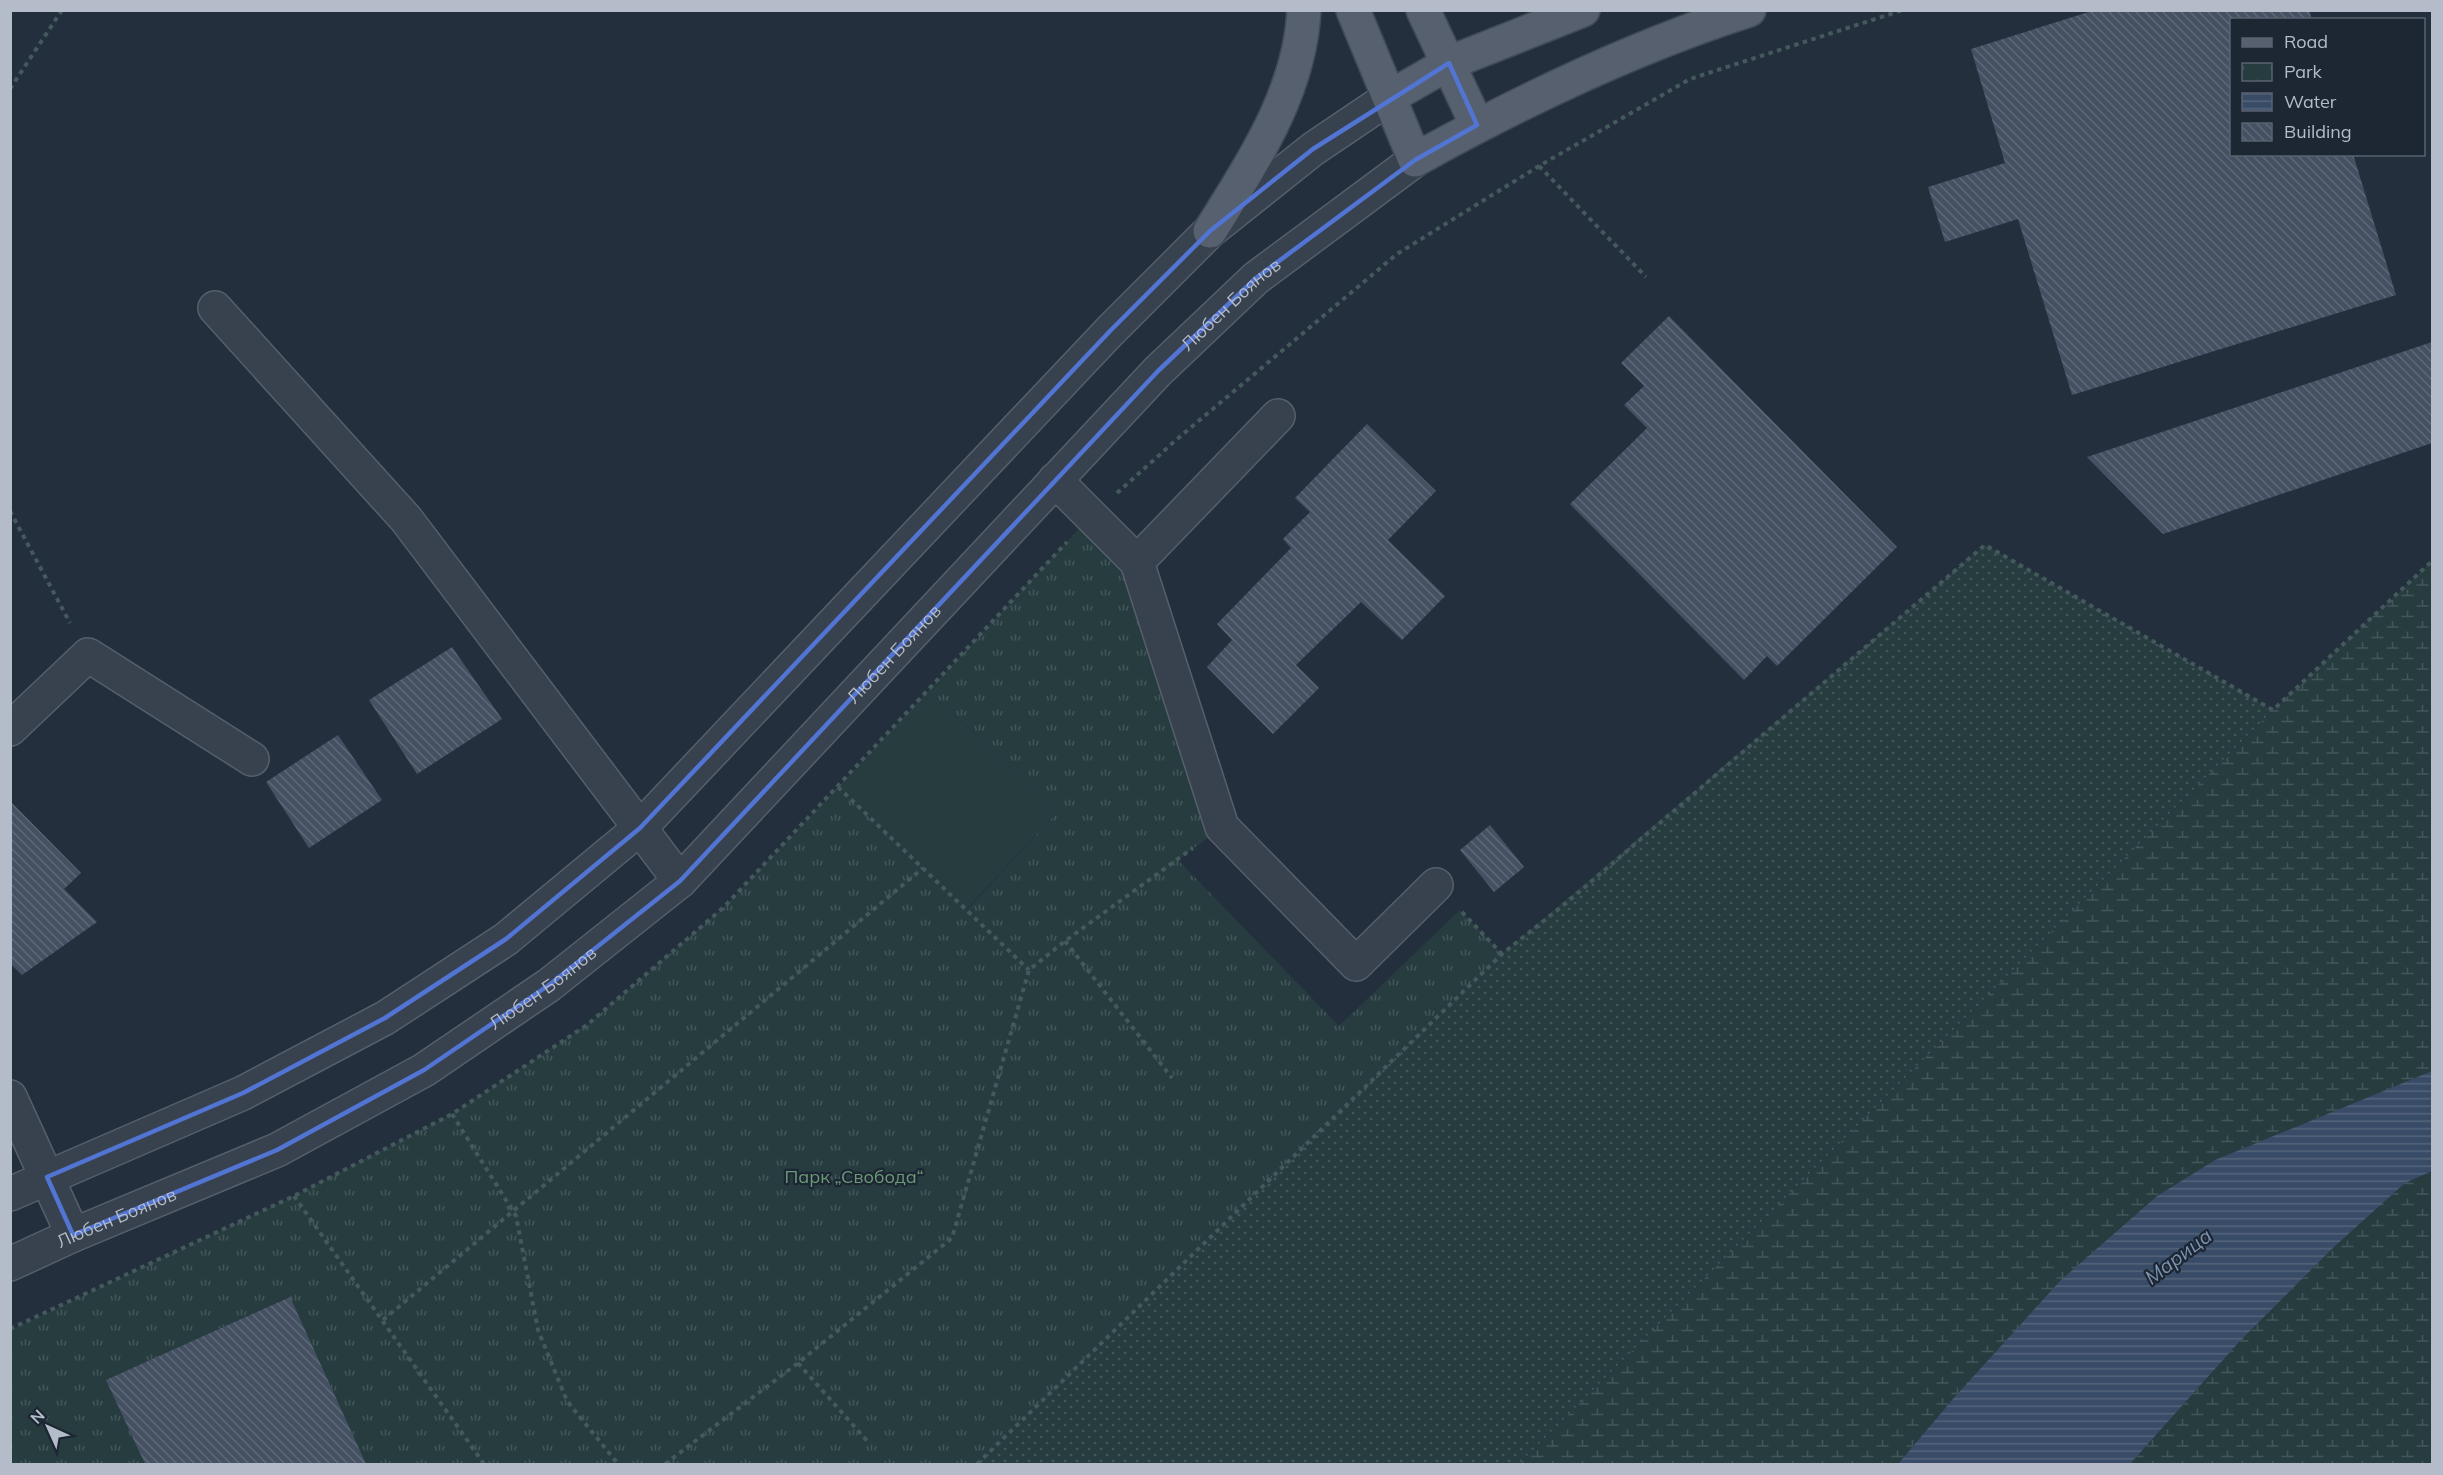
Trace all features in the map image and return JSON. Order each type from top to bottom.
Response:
[{"type":"main road","points":[[1210,231],[1258,155],[1282,104],[1303,38],[1304,10]]},
{"type":"main road","points":[[1353,10],[1415,160]]},
{"type":"main road","points":[[1424,10],[1477,125]]},
{"type":"main road","points":[[1390,97],[1449,63],[1583,10]]},
{"type":"main road","name":"Любен Боянов","points":[[1415,160],[1477,125],[1557,86],[1712,22],[1749,10]]},
{"type":"street","points":[[10,1194],[243,1093],[385,1018],[506,939],[640,828],[1110,331],[1210,231],[1313,148],[1390,97]]},
{"type":"street","name":"Любен Боянов","points":[[10,1264],[73,1235],[277,1150],[424,1070],[549,986],[680,881],[1158,371],[1256,278],[1415,160]]},
{"type":"street","points":[[214,308],[406,519],[680,881]]},
{"type":"street","points":[[1137,562],[1278,416]]},
{"type":"street","points":[[1055,480],[1137,562],[1222,827],[1356,964],[1436,885]]},
{"type":"street","points":[[10,729],[88,655],[252,759]]},
{"type":"street","points":[[10,1097],[73,1235]]},
{"type":"path","points":[[10,89],[62,10]]},
{"type":"path","points":[[10,1329],[294,1196],[452,1114],[587,1025],[723,908],[1091,516],[1176,440],[1397,254],[1539,166],[1690,79],[1903,10]]},
{"type":"path","points":[[1539,166],[1646,277]]},
{"type":"path","points":[[10,511],[88,655]]},
{"type":"path","points":[[977,1464],[1502,954],[1565,904],[1985,545],[2273,710],[2433,561]]},
{"type":"path","points":[[838,787],[1029,970]]},
{"type":"path","points":[[665,1464],[798,1363],[952,1238],[1029,970],[1065,941],[1222,827]]},
{"type":"path","points":[[383,1320],[923,868]]},
{"type":"path","points":[[1436,885],[1502,954]]},
{"type":"path","points":[[1065,941],[1172,1078]]},
{"type":"path","points":[[452,1114],[514,1210],[538,1330],[567,1401],[618,1464]]},
{"type":"path","points":[[294,1196],[484,1464]]},
{"type":"path","points":[[798,1363],[868,1442]]},
{"type":"highlighted area","points":[[1449,63],[1477,125],[1415,160],[1256,278],[1158,371],[680,881],[549,985],[424,1070],[277,1150],[73,1235],[47,1177],[243,1093],[385,1018],[506,939],[640,828],[1110,331],[1210,231],[1313,149]]},
{"type":"green space","name":"Парк „Свобода“","points":[[1091,516],[1137,562],[1222,827],[1178,860],[1339,1026],[1460,910],[1502,954],[977,1464],[366,1464],[289,1297],[107,1380],[145,1464],[11,1464],[11,1330],[294,1196],[452,1114],[587,1025],[723,908],[838,787],[967,910],[1058,811],[928,691]]},
{"type":"green space","points":[[1985,545],[2273,710],[1519,1464],[977,1464],[1502,954]]},
{"type":"green space","points":[[2432,561],[2432,1071],[2215,1160],[2157,1196],[1952,1400],[1898,1464],[1519,1464],[2273,710]]},
{"type":"green space","points":[[928,691],[1058,811],[966,910],[838,787]]},
{"type":"green space","points":[[2432,1171],[2432,1464],[2130,1464],[2240,1341],[2335,1246],[2405,1183]]},
{"type":"water","name":"Марица","points":[[2432,1071],[2432,1171],[2405,1183],[2335,1246],[2240,1341],[2130,1464],[1898,1464],[1952,1400],[2060,1281],[2157,1196],[2215,1160]]},
{"type":"building","points":[[2095,10],[2309,10],[2311,18],[2230,18],[2230,156],[2354,156],[2396,295],[2072,395],[2018,219],[1945,242],[1928,187],[2005,163],[1971,49]]},
{"type":"building","points":[[1669,316],[1897,547],[1777,666],[1767,656],[1744,680],[1570,504],[1647,428],[1624,405],[1644,386],[1621,363]]},
{"type":"building","points":[[2432,342],[2432,443],[2163,534],[2087,457]]},
{"type":"building","points":[[1367,424],[1436,491],[1388,540],[1445,596],[1402,640],[1361,602],[1296,665],[1319,688],[1273,734],[1207,667],[1232,640],[1217,624],[1291,548],[1283,539],[1310,512],[1295,498]]},
{"type":"building","points":[[452,647],[502,719],[417,774],[369,700]]},
{"type":"building","points":[[338,735],[382,800],[309,848],[266,782]]},
{"type":"building","points":[[12,803],[81,873],[64,889],[97,922],[22,975],[10,963]]},
{"type":"building","points":[[1490,825],[1524,867],[1494,892],[1460,850]]},
{"type":"building","points":[[290,1297],[366,1464],[145,1464],[106,1380]]}]
